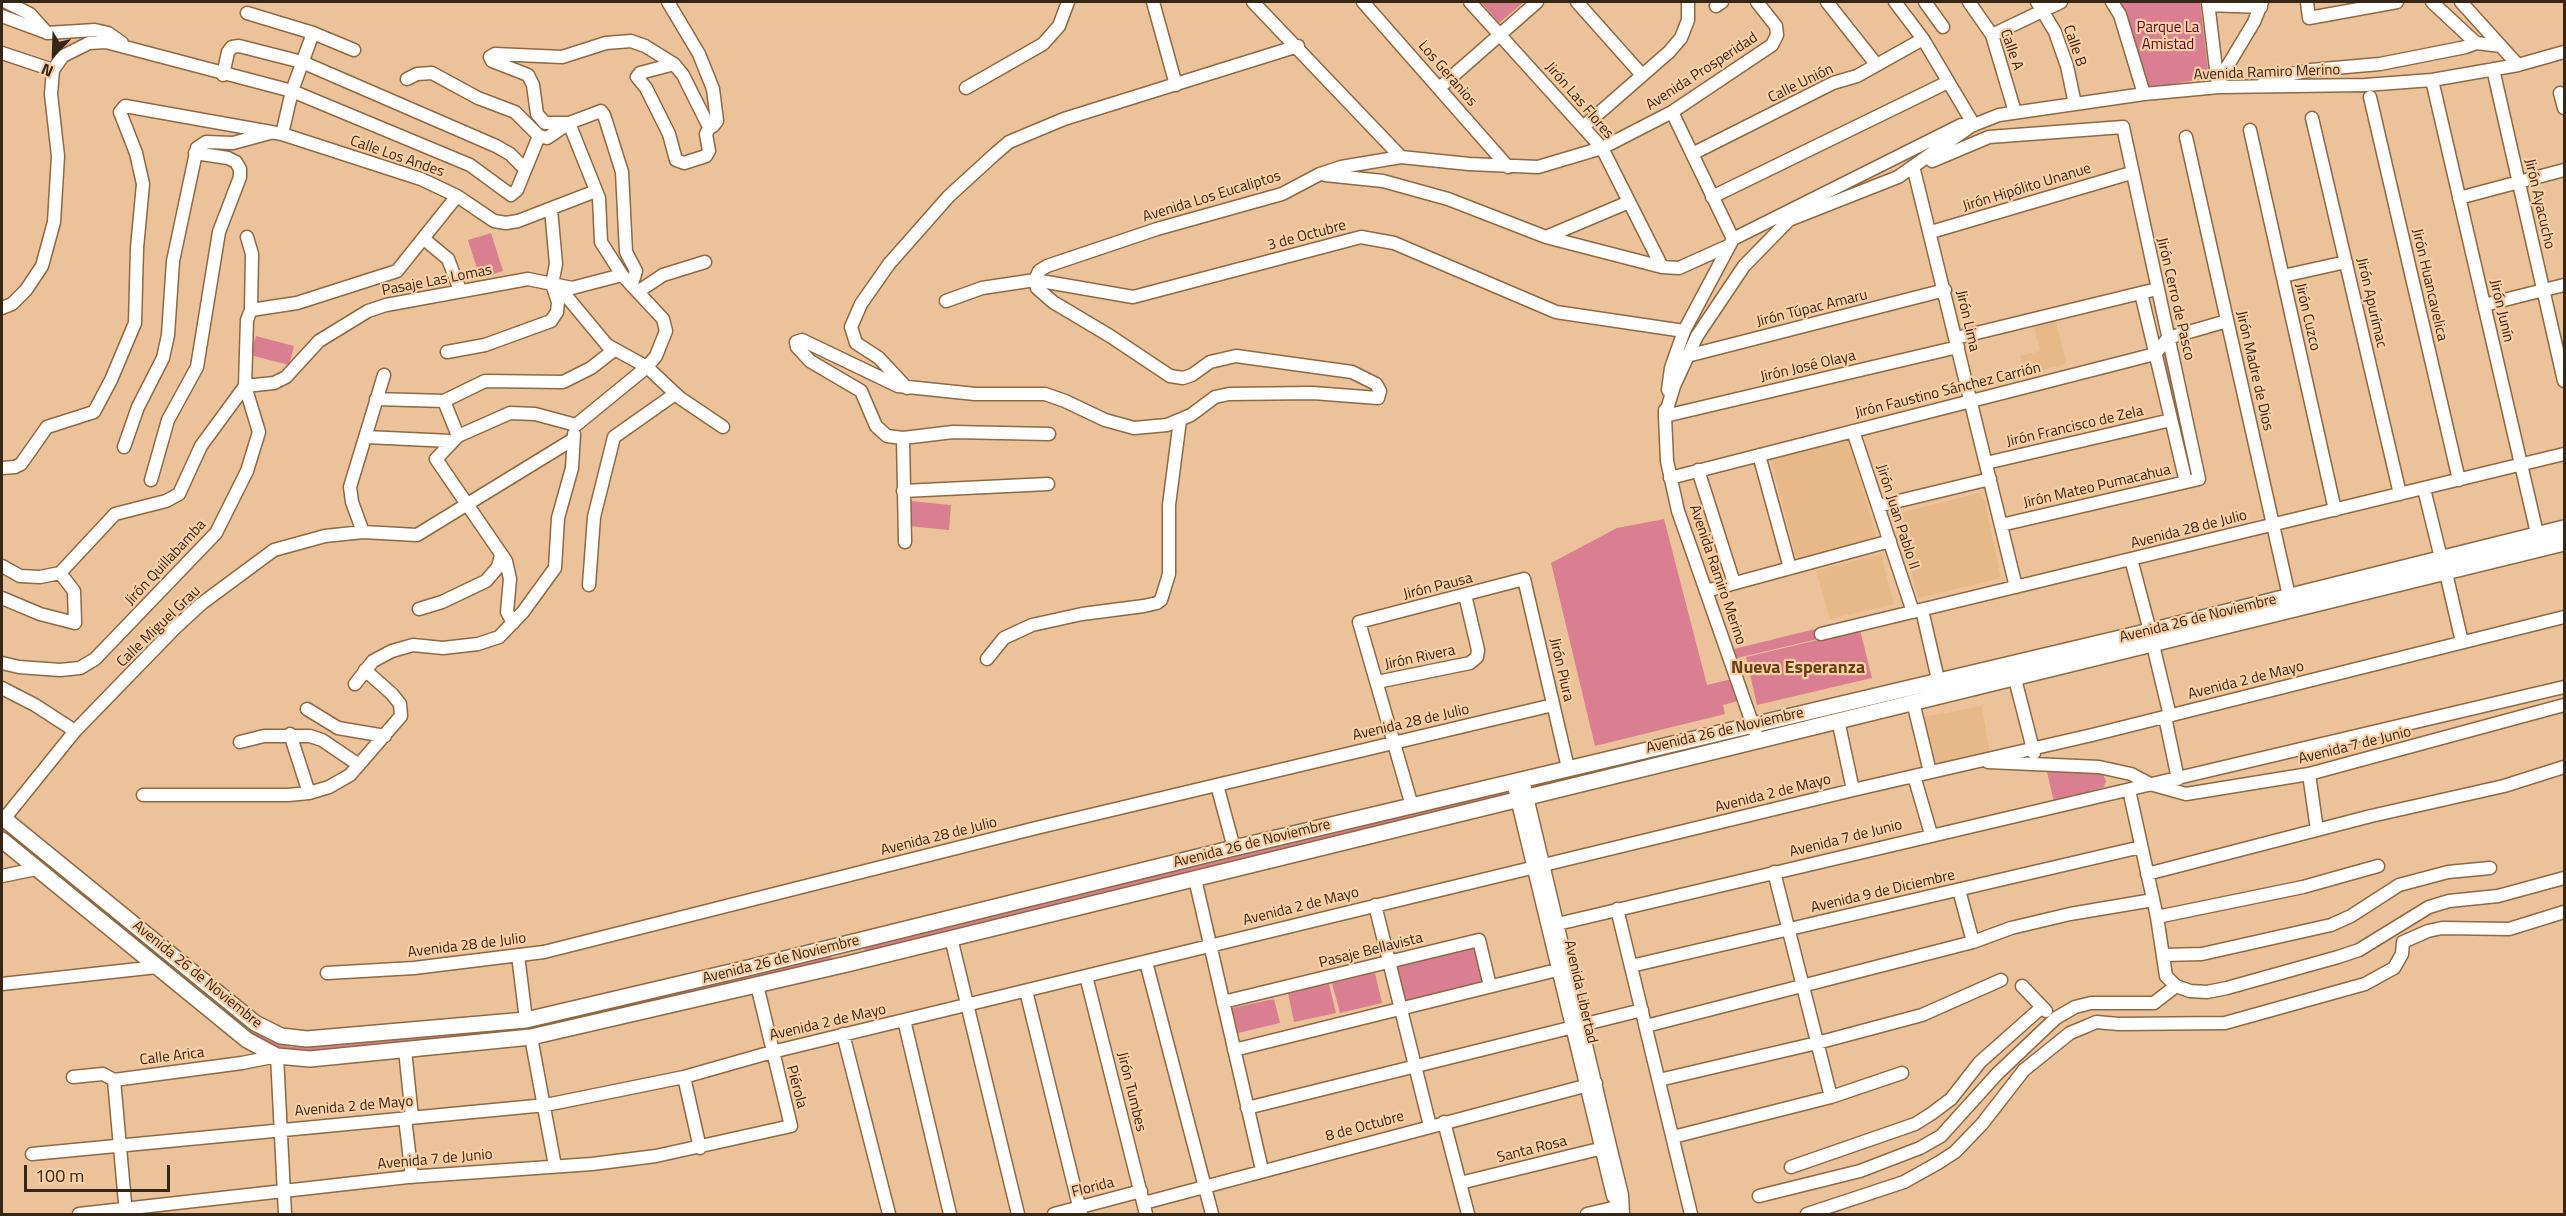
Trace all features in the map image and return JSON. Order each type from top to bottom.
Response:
[{"type":"main road","name":"Avenida 26 de Noviembre","points":[[3,818],[255,1023],[281,1036],[307,1039],[526,1020],[1752,725],[1940,688],[2152,638],[2300,609],[2446,573],[2539,542],[2565,528]]},
{"type":"main road","name":"Avenida 26 de Noviembre","points":[[2,840],[247,1040],[277,1056],[310,1059],[531,1037],[847,964],[1913,702],[1940,688],[2015,679],[2289,596],[2441,558],[2539,542],[2565,543]]},
{"type":"main road","points":[[98,919],[110,905]]},
{"type":"main road","points":[[842,945],[847,964]]},
{"type":"street","points":[[6,2],[30,14],[47,33]]},
{"type":"street","points":[[668,2],[699,54],[713,89],[717,121],[710,126],[706,134],[709,151],[706,156],[684,163],[676,160],[669,134],[646,88],[637,77],[639,73],[674,64]]},
{"type":"street","points":[[966,88],[1043,45],[1059,26],[1068,2]]},
{"type":"street","points":[[1153,2],[1176,85]]},
{"type":"street","points":[[1253,2],[1298,46],[1401,157]]},
{"type":"street","name":"Los Geranios","points":[[1363,2],[1508,166]]},
{"type":"street","name":"Jirón Las Flores","points":[[1470,2],[1602,148],[1662,267]]},
{"type":"street","points":[[1439,88],[1537,2]]},
{"type":"street","points":[[1577,2],[1642,75]]},
{"type":"street","points":[[1583,127],[1681,38],[1690,13],[1688,2]]},
{"type":"street","name":"Avenida Prosperidad","points":[[1602,148],[1672,112],[1772,45],[1777,35],[1776,26],[1757,2]]},
{"type":"street","points":[[1827,2],[1876,64]]},
{"type":"street","points":[[1895,2],[1923,39],[1973,126]]},
{"type":"street","points":[[1925,2],[1942,27]]},
{"type":"street","name":"Calle A","points":[[1969,2],[1992,35],[2015,112]]},
{"type":"street","points":[[1992,35],[2040,6],[2061,2]]},
{"type":"street","points":[[2113,2],[2120,15],[2144,94]]},
{"type":"street","points":[[2307,2],[2308,18],[2356,5],[2397,2]]},
{"type":"street","points":[[2432,2],[2476,42],[2501,46]]},
{"type":"street","points":[[2461,2],[2518,65]]},
{"type":"street","points":[[2208,3],[2262,4],[2218,85],[2208,3]]},
{"type":"street","name":"Calle B","points":[[2040,6],[2055,33],[2067,66],[2075,104]]},
{"type":"street","points":[[247,13],[313,33],[354,50]]},
{"type":"street","points":[[2,16],[47,33],[95,30],[108,33],[133,50]]},
{"type":"street","points":[[124,447],[138,407],[163,358],[168,334],[173,261],[195,153],[199,144],[233,143],[277,133],[313,33]]},
{"type":"street","name":"Calle Unión","points":[[1692,154],[1833,83],[1857,76],[1923,39]]},
{"type":"street","points":[[2,308],[12,304],[26,290],[42,266],[54,222],[58,156],[52,103],[53,70],[63,56],[89,43],[106,42],[223,75],[292,91],[470,165],[511,195],[517,190],[524,168],[539,136]]},
{"type":"street","points":[[569,123],[545,123],[537,114],[533,85],[528,75],[492,61],[490,57],[495,54],[562,57],[606,43],[631,42],[645,46],[674,64],[683,75],[710,126]]},
{"type":"street","points":[[2259,86],[2277,77],[2392,62],[2466,47],[2476,42]]},
{"type":"street","points":[[223,75],[228,52],[232,47],[239,46],[302,62],[496,146],[510,153],[524,168]]},
{"type":"street","points":[[908,389],[879,358],[856,342],[851,327],[861,304],[890,264],[942,205],[1009,142],[1064,119],[1298,46]]},
{"type":"street","name":"Avenida Ramiro Merino","points":[[1665,416],[1687,356],[1697,336],[1744,266],[1789,220],[1898,177],[1973,126],[2015,112],[2218,85],[2365,85],[2432,80],[2518,65],[2565,52]]},
{"type":"street","points":[[2,53],[53,70]]},
{"type":"street","name":"Jirón Ayacucho","points":[[2493,69],[2565,381]]},
{"type":"street","points":[[407,79],[417,74],[432,73],[478,98],[515,112],[539,136],[547,138],[569,123],[593,112],[601,111],[622,172],[626,252],[636,271],[635,287]]},
{"type":"street","name":"Jirón Junín","points":[[2432,80],[2539,542]]},
{"type":"street","points":[[1712,197],[1948,82]]},
{"type":"street","points":[[2560,93],[2565,108]]},
{"type":"street","name":"Jirón Huancavelica","points":[[2370,97],[2459,480]]},
{"type":"street","name":"Calle Los Andes","points":[[2,468],[21,464],[47,427],[94,412],[111,380],[135,323],[137,248],[143,184],[136,153],[124,127],[120,110],[125,106],[277,133],[421,178],[457,195],[494,221],[506,223],[597,191]]},
{"type":"street","points":[[1320,174],[1383,181],[1448,199],[1546,237],[1662,267],[1679,268],[1730,243],[1712,197],[1672,112]]},
{"type":"street","name":"Jirón Apurímac","points":[[2312,118],[2400,494]]},
{"type":"street","points":[[355,684],[373,661],[392,651],[413,645],[443,648],[478,644],[499,637],[513,623],[555,568],[558,518],[572,468],[572,440],[576,425],[647,367],[656,356],[666,331],[663,319],[622,275],[601,242],[597,191],[569,123]]},
{"type":"street","name":"Avenida Ramiro Merino","points":[[1758,740],[1706,591],[1670,478],[1665,416],[1671,368],[1684,331],[1730,243],[1961,126],[1973,126]]},
{"type":"street","name":"Jirón Cerro de Pasco","points":[[1915,165],[1927,163],[1989,137],[2039,135],[2121,126],[2199,479]]},
{"type":"street","name":"Jirón Cuzco","points":[[2250,130],[2335,510]]},
{"type":"street","name":"Jirón Madre de Dios","points":[[2186,137],[2289,596],[2300,609]]},
{"type":"street","name":"Avenida Los Eucaliptos","points":[[946,301],[982,288],[1035,280],[1039,271],[1047,266],[1147,232],[1282,194],[1320,174],[1341,167],[1401,157],[1538,167],[1602,148]]},
{"type":"street","points":[[151,480],[168,420],[198,368],[219,232],[240,177],[240,169],[236,162],[228,158],[195,153]]},
{"type":"street","name":"Jirón Lima","points":[[1915,165],[2016,587]]},
{"type":"street","points":[[2459,198],[2565,170]]},
{"type":"street","name":"Jirón Hipólito Unanue","points":[[1931,232],[2132,173]]},
{"type":"street","points":[[250,310],[297,303],[397,271],[457,195]]},
{"type":"street","points":[[1546,237],[1629,202]]},
{"type":"street","points":[[447,352],[485,345],[551,321],[558,302],[551,209]]},
{"type":"street","name":"Jirón Quillabamba","points":[[2,663],[19,667],[60,670],[80,668],[95,659],[216,533],[247,471],[259,432],[245,386],[252,254],[247,237]]},
{"type":"street","name":"3 de Octubre","points":[[1035,280],[1133,297],[1361,237],[1377,238],[1394,243],[1546,310],[1684,331]]},
{"type":"street","points":[[424,239],[448,259],[460,290]]},
{"type":"street","points":[[635,287],[663,275],[705,262]]},
{"type":"street","points":[[2283,276],[2346,262]]},
{"type":"street","name":"Pasaje Las Lomas","points":[[245,386],[274,383],[286,377],[319,341],[368,311],[386,305],[528,279],[572,288],[622,275]]},
{"type":"street","points":[[1035,280],[1037,288],[1053,302],[1170,376],[1183,378],[1210,362],[1236,356],[1352,372],[1370,380],[1380,392],[1380,396],[1374,399],[1313,393],[1229,394],[1205,402],[1180,420],[1153,428],[1134,428],[1112,423],[1065,400],[1045,394],[975,394],[898,387],[802,340],[796,342],[796,347],[810,361],[861,391],[880,431],[893,438],[953,432],[1049,434]]},
{"type":"street","points":[[555,285],[593,330],[614,350],[647,367],[675,394],[723,427]]},
{"type":"street","points":[[2484,305],[2565,285]]},
{"type":"street","name":"Jirón José Olaya","points":[[1665,416],[1957,343],[2157,289]]},
{"type":"street","name":"Jirón Túpac Amaru","points":[[1687,356],[1945,290]]},
{"type":"street","points":[[2141,293],[2186,482]]},
{"type":"street","points":[[2155,354],[2168,338],[2227,321]]},
{"type":"street","points":[[376,399],[444,400],[485,381],[562,382],[591,368],[614,350]]},
{"type":"street","name":"Jirón Faustino Sánchez Carrión","points":[[1670,478],[2155,354]]},
{"type":"street","points":[[363,532],[352,502],[350,487],[384,375]]},
{"type":"street","points":[[2,566],[20,576],[40,577],[60,573],[115,514],[166,501],[179,494],[201,446],[245,386]]},
{"type":"street","points":[[589,585],[594,517],[614,437],[675,394]]},
{"type":"street","points":[[444,400],[455,439]]},
{"type":"street","points":[[513,623],[507,612],[510,569],[436,462],[437,457],[455,439],[510,413],[535,414],[576,425]]},
{"type":"street","points":[[987,658],[1004,638],[1032,626],[1065,617],[1144,606],[1161,600],[1169,574],[1168,505],[1180,420]]},
{"type":"street","name":"Jirón Francisco de Zela","points":[[1986,463],[2171,420]]},
{"type":"street","name":"Jirón Juan Pablo II","points":[[1853,430],[1890,541],[1918,611],[1940,688]]},
{"type":"street","points":[[366,437],[455,439]]},
{"type":"street","points":[[903,438],[905,542]]},
{"type":"street","points":[[467,506],[572,440]]},
{"type":"street","name":"Avenida 28 de Julio","points":[[1821,634],[2565,454]]},
{"type":"street","points":[[1759,455],[1790,568]]},
{"type":"street","points":[[1698,470],[1734,583]]},
{"type":"street","points":[[1878,506],[1990,479]]},
{"type":"street","name":"Jirón Mateo Pumacahua","points":[[2001,525],[2199,479]]},
{"type":"street","points":[[903,491],[1048,484]]},
{"type":"street","points":[[2424,489],[2441,558]]},
{"type":"street","name":"Calle Miguel Grau","points":[[3,818],[75,731],[201,604],[274,550],[325,536],[363,532],[417,535],[467,506]]},
{"type":"street","points":[[1706,591],[1890,541]]},
{"type":"street","points":[[419,609],[442,602],[486,581],[498,567],[501,555]]},
{"type":"street","points":[[2131,559],[2152,638],[2178,779]]},
{"type":"street","points":[[2,598],[40,614],[75,623],[74,591],[60,573]]},
{"type":"street","points":[[2446,573],[2462,642]]},
{"type":"street","name":"Jirón Pausa","points":[[1377,682],[1359,622],[1524,579]]},
{"type":"street","name":"Jirón Piura","points":[[1524,579],[1568,768]]},
{"type":"street","name":"Jirón Rivera","points":[[1377,682],[1470,663],[1477,657],[1465,595]]},
{"type":"street","name":"Avenida 2 de Mayo","points":[[32,1154],[279,1128],[543,1106],[684,1077],[843,1034],[2167,716],[2565,617]]},
{"type":"street","points":[[143,795],[309,793],[339,781],[359,765],[397,723],[402,710],[392,694],[364,670]]},
{"type":"street","points":[[2015,679],[2037,764]]},
{"type":"street","points":[[1377,682],[1412,806]]},
{"type":"street","name":"Avenida 7 de Junio","points":[[1554,924],[2565,687]]},
{"type":"street","points":[[2,688],[35,705],[75,731]]},
{"type":"street","points":[[1913,702],[1930,772]]},
{"type":"street","name":"Avenida 28 de Julio","points":[[327,973],[414,968],[555,949],[1217,785],[1553,705]]},
{"type":"street","name":"Avenida 7 de Junio","points":[[2150,784],[2186,794],[2309,774],[2565,705]]},
{"type":"street","points":[[307,709],[338,728],[385,736]]},
{"type":"street","points":[[1838,720],[1853,790]]},
{"type":"street","points":[[240,742],[290,734],[322,740],[359,765]]},
{"type":"street","points":[[290,734],[309,793]]},
{"type":"street","points":[[1972,762],[2099,767],[2131,774],[2150,784]]},
{"type":"street","points":[[2147,874],[2317,830],[2504,786],[2565,767]]},
{"type":"street","points":[[2309,774],[2317,830]]},
{"type":"street","points":[[1914,776],[1931,834]]},
{"type":"street","name":"Avenida Libertad","points":[[1518,781],[1606,1147],[1613,1196],[1622,1210]]},
{"type":"street","points":[[1217,785],[1234,848]]},
{"type":"street","points":[[2129,790],[2157,917],[2166,976],[2176,986],[2207,992],[2338,957],[2359,950],[2429,907],[2450,901],[2498,896],[2565,878]]},
{"type":"street","name":"Avenida 9 de Diciembre","points":[[1631,966],[2141,847]]},
{"type":"street","points":[[2157,917],[2303,887],[2378,866]]},
{"type":"street","points":[[2,876],[36,868]]},
{"type":"street","points":[[2164,955],[2202,954],[2331,925],[2351,916],[2399,885],[2448,872],[2490,868]]},
{"type":"street","points":[[1774,872],[1831,1096]]},
{"type":"street","points":[[1195,879],[1262,1170]]},
{"type":"street","points":[[1959,890],[1973,942]]},
{"type":"street","points":[[1646,1026],[1973,942],[2011,928],[2070,914],[2153,900]]},
{"type":"street","points":[[1374,905],[1430,1126]]},
{"type":"street","points":[[1617,909],[1691,1215]]},
{"type":"street","points":[[1807,1215],[1904,1182],[1955,1152],[1982,1124],[2024,1070],[2070,1032],[2097,1022],[2119,1024],[2224,1023],[2365,984],[2394,968],[2402,954],[2403,942],[2428,931],[2442,928],[2509,929],[2565,912]]},
{"type":"street","points":[[951,938],[1018,1215]]},
{"type":"street","name":"Pasaje Bellavista","points":[[1223,1002],[1479,940],[1490,986]]},
{"type":"street","points":[[518,955],[526,1020]]},
{"type":"street","points":[[1146,962],[1212,1215]]},
{"type":"street","points":[[2,984],[157,967]]},
{"type":"street","points":[[1234,1050],[1564,968]]},
{"type":"street","name":"Jirón Tumbes","points":[[1086,976],[1144,1203]]},
{"type":"street","points":[[1659,1080],[1818,1043],[1922,1015],[2001,980]]},
{"type":"street","name":"Piérola","points":[[757,985],[791,1126]]},
{"type":"street","points":[[2022,986],[2056,1018]]},
{"type":"street","points":[[1759,1196],[1860,1171],[1920,1148],[1941,1136],[1996,1074],[2056,1018],[2075,1007],[2091,1003],[2154,1003],[2176,986]]},
{"type":"street","points":[[1026,991],[1080,1210]]},
{"type":"street","points":[[1791,1167],[1915,1124],[1931,1114],[1951,1099],[1980,1062],[2042,1007]]},
{"type":"street","points":[[1247,1108],[1642,1010]]},
{"type":"street","points":[[904,1020],[950,1215]]},
{"type":"street","points":[[843,1034],[889,1215]]},
{"type":"street","points":[[531,1037],[555,1166]]},
{"type":"street","points":[[405,1050],[412,1177]]},
{"type":"street","points":[[277,1056],[285,1215]]},
{"type":"street","name":"Calle Arica","points":[[73,1077],[103,1074],[114,1080],[242,1064],[277,1056]]},
{"type":"street","points":[[1673,1137],[1831,1096],[1902,1073]]},
{"type":"street","points":[[684,1077],[700,1148]]},
{"type":"street","points":[[114,1080],[126,1211]]},
{"type":"street","name":"8 de Octubre","points":[[1144,1203],[1591,1084]]},
{"type":"street","points":[[1444,1122],[1468,1215]]},
{"type":"street","name":"Avenida 7 de Junio","points":[[79,1215],[283,1190],[656,1156],[791,1126]]},
{"type":"street","name":"Santa Rosa","points":[[1460,1183],[1606,1147]]},
{"type":"street","name":"Florida","points":[[1054,1215],[1144,1203]]},
{"type":"street","points":[[1587,1215],[1622,1210]]},
{"type":"shaded area","points":[[2056,321],[2066,364],[2025,374],[2020,356],[2040,351],[2034,326]]},
{"type":"shaded area","points":[[1849,438],[1877,540],[1796,559],[1771,460],[1774,455]]},
{"type":"shaded area","points":[[1978,493],[1984,498],[2001,578],[1918,598],[1897,514]]},
{"type":"shaded area","points":[[1881,554],[1894,604],[1830,619],[1816,571]]},
{"type":"shaded area","points":[[1982,706],[1990,754],[1931,764],[1919,718]]},
{"type":"green space","points":[[1481,2],[1524,2],[1499,23]]},
{"type":"green space","name":"Parque La Amistad","points":[[2121,2],[2200,2],[2209,78],[2147,88]]},
{"type":"green space","points":[[491,233],[503,271],[480,278],[468,240]]},
{"type":"green space","points":[[256,336],[294,346],[289,365],[250,355]]},
{"type":"green space","points":[[2165,348],[2194,471],[2187,473],[2160,351]]},
{"type":"green space","points":[[910,501],[951,505],[949,530],[908,526]]},
{"type":"green space","points":[[1664,519],[1707,685],[1732,679],[1738,701],[1723,705],[1725,714],[1595,746],[1551,563],[1617,528]]},
{"type":"green space","points":[[1815,629],[1818,639],[1737,658],[1734,649]]},
{"type":"green space","points":[[1860,630],[1872,678],[1757,705],[1746,657]]},
{"type":"green space","points":[[1744,735],[1745,739],[1534,789],[1532,785]]},
{"type":"green space","points":[[2046,768],[2102,772],[2106,781],[2104,787],[2054,802]]},
{"type":"green space","points":[[1513,788],[1515,794],[865,952],[864,947]]},
{"type":"green space","points":[[2,826],[92,900],[90,904],[2,833]]},
{"type":"green space","points":[[116,920],[256,1032],[271,1041],[292,1047],[533,1026],[831,956],[832,960],[553,1028],[307,1053],[281,1049],[253,1036],[114,923]]},
{"type":"green space","points":[[1478,945],[1485,982],[1401,1004],[1391,967]]},
{"type":"green space","points":[[1375,973],[1382,1003],[1340,1013],[1332,983]]},
{"type":"green space","points":[[1329,984],[1336,1013],[1294,1022],[1288,993]]},
{"type":"green space","points":[[1274,999],[1280,1023],[1238,1033],[1232,1008]]},
{"type":"district","name":"Nueva Esperanza","points":[[1798,669]]}]
